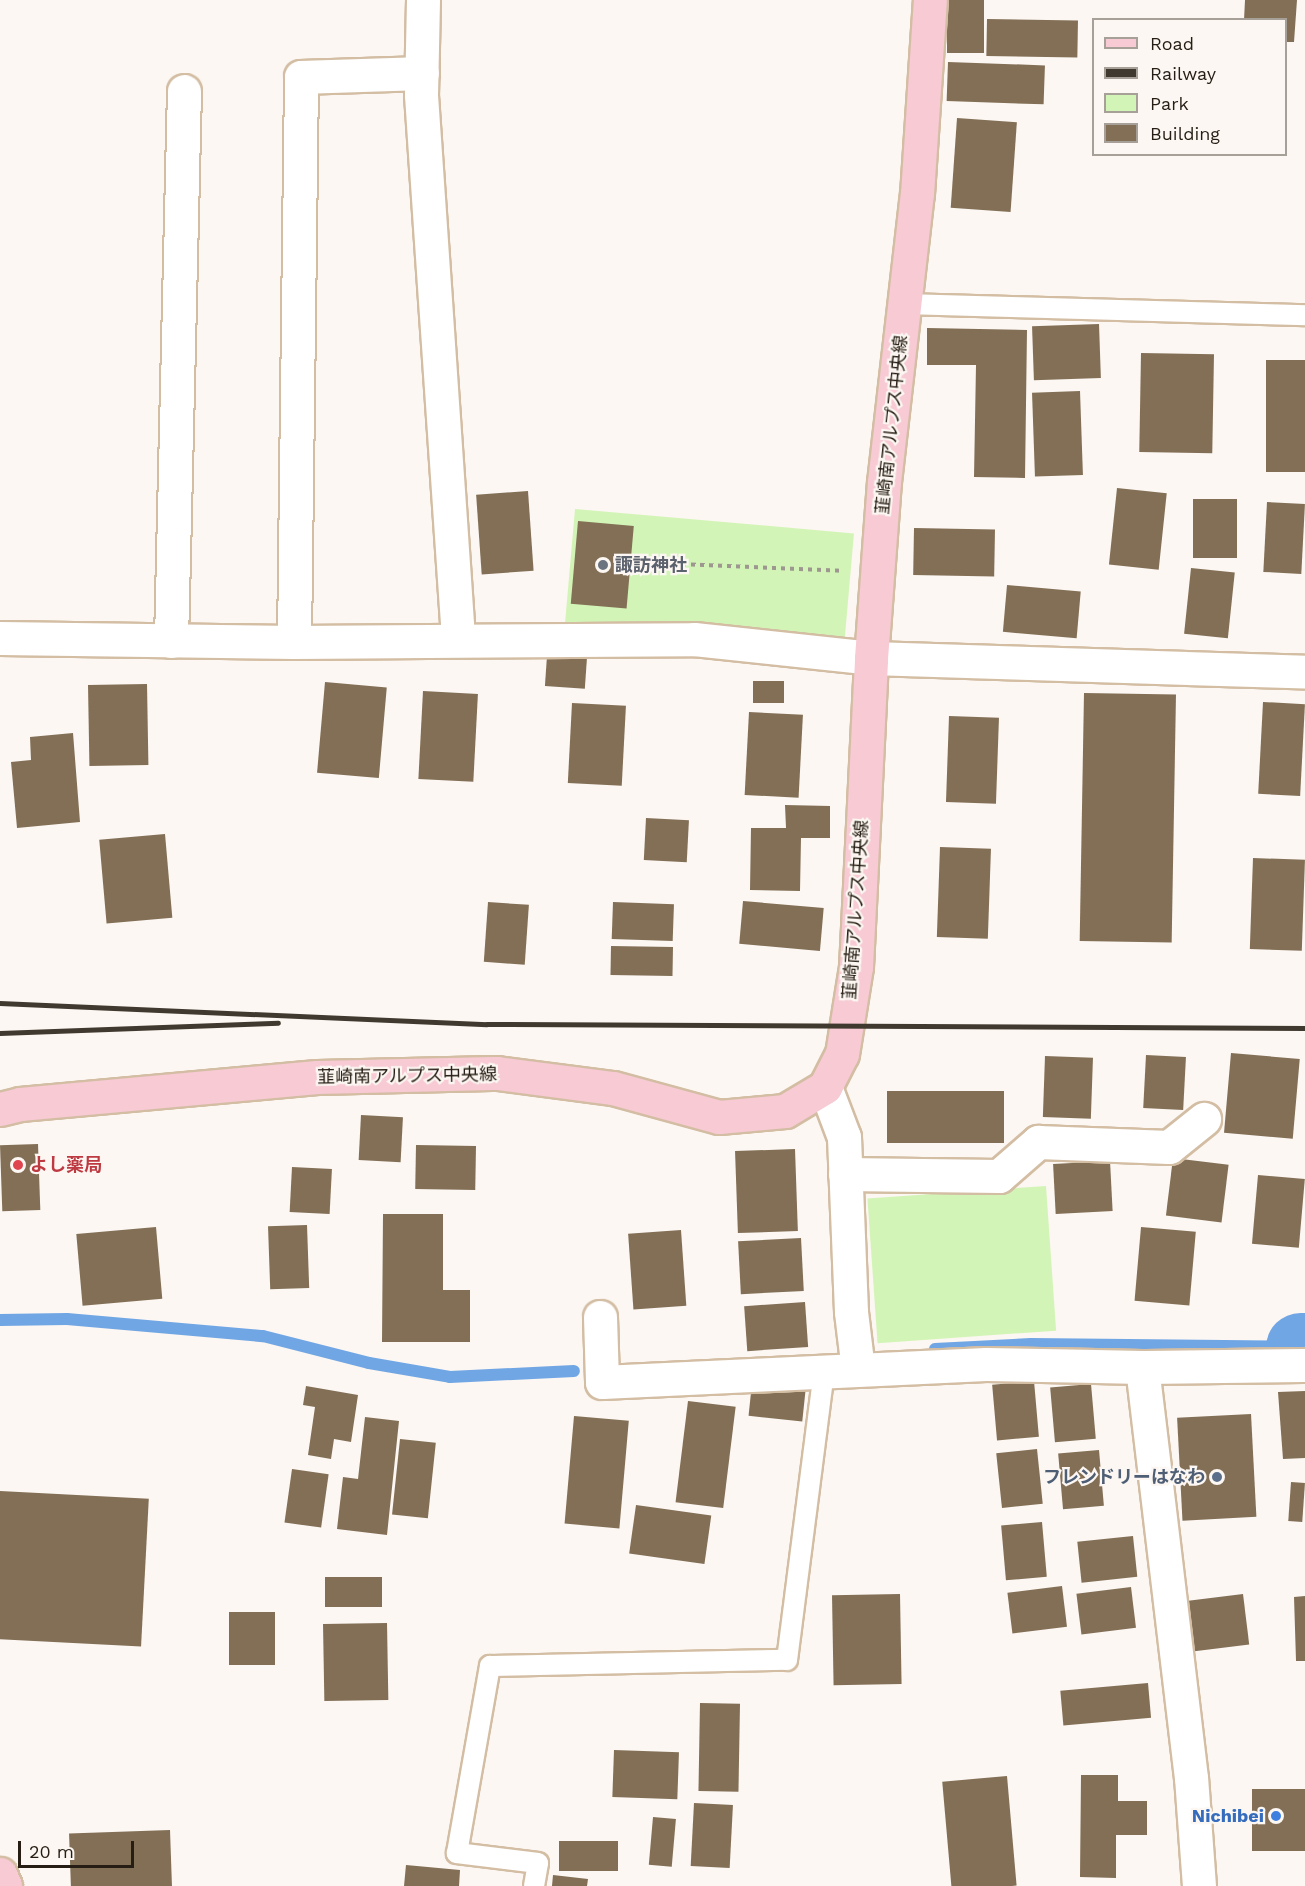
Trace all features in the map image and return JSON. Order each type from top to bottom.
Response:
[{"type":"main road","name":"韮崎南アルプス中央線","points":[[0,1109],[20,1104],[317,1077],[497,1073],[613,1088],[719,1117],[785,1111],[825,1088],[842,1054],[856,967],[871,658],[884,482],[905,304],[930,0]]},
{"type":"main road","points":[[0,1874],[4,1886]]},
{"type":"street","points":[[423,0],[422,73],[459,638]]},
{"type":"street","points":[[294,642],[301,77],[422,73]]},
{"type":"street","points":[[171,641],[184,91]]},
{"type":"street","points":[[0,638],[294,642],[459,638],[694,639],[871,658],[1305,672]]},
{"type":"street","points":[[825,1088],[844,1137],[858,1370]]},
{"type":"street","points":[[845,1174],[999,1176],[1038,1142],[1169,1147],[1204,1119]]},
{"type":"street","points":[[600,1317],[602,1382],[986,1364],[1143,1367],[1305,1365]]},
{"type":"street","points":[[1143,1367],[1191,1778],[1199,1886]]},
{"type":"lane","points":[[905,304],[1305,315]]},
{"type":"lane","points":[[534,1886],[538,1863],[458,1853],[490,1666],[787,1660],[824,1372]]},
{"type":"path","points":[[655,564],[879,574]]},
{"type":"green space","points":[[575,509],[854,533],[844,647],[565,623]]},
{"type":"green space","points":[[1046,1186],[1056,1331],[878,1343],[867,1198]]},
{"type":"building","points":[[947,0],[984,0],[984,53],[947,53]]},
{"type":"building","points":[[1245,0],[1297,0],[1294,42],[1287,42],[1287,18],[1244,18]]},
{"type":"building","points":[[987,19],[1078,21],[1077,58],[986,56]]},
{"type":"building","points":[[948,62],[1045,65],[1044,104],[947,101]]},
{"type":"building","points":[[957,118],[1017,122],[1011,212],[951,208]]},
{"type":"building","points":[[1099,324],[1101,378],[1034,380],[1032,326]]},
{"type":"building","points":[[927,328],[1027,330],[1025,478],[974,477],[976,365],[927,365]]},
{"type":"building","points":[[1141,353],[1214,354],[1212,453],[1139,452]]},
{"type":"building","points":[[1266,360],[1305,360],[1305,472],[1266,472]]},
{"type":"building","points":[[1080,391],[1083,475],[1035,477],[1032,393]]},
{"type":"building","points":[[1117,488],[1167,493],[1159,570],[1109,565]]},
{"type":"building","points":[[528,491],[534,571],[482,574],[476,495]]},
{"type":"building","points":[[1193,499],[1237,499],[1237,558],[1193,558]]},
{"type":"building","points":[[1267,502],[1305,504],[1301,574],[1263,572]]},
{"type":"building","name":"諏訪神社","points":[[578,521],[634,526],[627,609],[571,604]]},
{"type":"building","points":[[914,528],[995,529],[994,576],[913,575]]},
{"type":"building","points":[[1191,568],[1235,573],[1228,638],[1184,634]]},
{"type":"building","points":[[1007,585],[1081,591],[1077,638],[1003,632]]},
{"type":"building","points":[[547,656],[587,659],[585,689],[545,686]]},
{"type":"building","points":[[753,681],[784,681],[784,703],[753,703]]},
{"type":"building","points":[[325,682],[387,687],[379,778],[317,773]]},
{"type":"building","points":[[147,684],[148,765],[89,766],[88,685]]},
{"type":"building","points":[[423,691],[478,694],[473,782],[418,779]]},
{"type":"building","points":[[1084,693],[1176,695],[1172,943],[1080,941]]},
{"type":"building","points":[[1263,702],[1305,704],[1300,796],[1258,794]]},
{"type":"building","points":[[572,703],[626,706],[622,786],[568,783]]},
{"type":"building","points":[[749,712],[803,715],[799,798],[745,795]]},
{"type":"building","points":[[949,716],[999,718],[996,804],[946,802]]},
{"type":"building","points":[[73,733],[80,822],[17,828],[11,762],[31,760],[30,737]]},
{"type":"building","points":[[785,805],[830,806],[830,838],[801,838],[800,891],[750,890],[751,828],[786,828]]},
{"type":"building","points":[[646,818],[689,820],[687,862],[644,860]]},
{"type":"building","points":[[165,834],[172,918],[107,923],[99,840]]},
{"type":"building","points":[[940,847],[991,849],[988,939],[937,937]]},
{"type":"building","points":[[1253,858],[1305,860],[1302,951],[1250,949]]},
{"type":"building","points":[[743,901],[824,908],[820,951],[739,944]]},
{"type":"building","points":[[488,902],[529,905],[525,965],[484,962]]},
{"type":"building","points":[[613,902],[674,904],[673,941],[612,939]]},
{"type":"building","points":[[611,946],[673,947],[672,976],[610,975]]},
{"type":"building","points":[[1231,1053],[1300,1059],[1293,1139],[1224,1133]]},
{"type":"building","points":[[1146,1055],[1186,1057],[1183,1110],[1143,1108]]},
{"type":"building","points":[[1045,1056],[1093,1058],[1091,1119],[1043,1117]]},
{"type":"building","points":[[887,1091],[1004,1091],[1004,1143],[887,1143]]},
{"type":"building","points":[[361,1115],[403,1117],[401,1162],[359,1160]]},
{"type":"building","points":[[38,1144],[40,1210],[2,1211],[0,1145]]},
{"type":"building","points":[[416,1145],[476,1146],[475,1190],[415,1189]]},
{"type":"building","points":[[795,1149],[798,1231],[738,1233],[735,1151]]},
{"type":"building","points":[[1173,1158],[1229,1165],[1222,1222],[1166,1216]]},
{"type":"building","points":[[1110,1161],[1113,1211],[1056,1214],[1053,1164]]},
{"type":"building","points":[[292,1167],[332,1169],[330,1214],[290,1212]]},
{"type":"building","points":[[1258,1175],[1305,1179],[1299,1248],[1252,1244]]},
{"type":"building","points":[[383,1214],[443,1214],[443,1290],[470,1290],[470,1342],[382,1342]]},
{"type":"building","points":[[307,1225],[309,1288],[270,1289],[268,1226]]},
{"type":"building","points":[[156,1227],[162,1299],[83,1306],[76,1234]]},
{"type":"building","points":[[1141,1227],[1196,1232],[1189,1306],[1135,1301]]},
{"type":"building","points":[[681,1230],[686,1306],[633,1310],[628,1234]]},
{"type":"building","points":[[801,1238],[804,1291],[741,1294],[738,1241]]},
{"type":"building","points":[[805,1302],[808,1347],[747,1351],[744,1306]]},
{"type":"building","points":[[1034,1381],[1039,1437],[997,1440],[992,1385]]},
{"type":"building","points":[[752,1383],[806,1389],[802,1421],[749,1416]]},
{"type":"building","points":[[1091,1384],[1096,1439],[1055,1442],[1050,1388]]},
{"type":"building","points":[[306,1386],[358,1395],[351,1442],[334,1439],[331,1459],[308,1455],[315,1407],[303,1405]]},
{"type":"building","points":[[1305,1391],[1305,1458],[1283,1459],[1278,1392]]},
{"type":"building","points":[[688,1401],[736,1407],[723,1508],[676,1502]]},
{"type":"building","name":"フレンドリーはなわ","points":[[1251,1414],[1256,1517],[1182,1521],[1177,1418]]},
{"type":"building","points":[[574,1416],[629,1421],[619,1528],[565,1524]]},
{"type":"building","points":[[365,1417],[399,1421],[387,1535],[337,1529],[343,1477],[358,1479]]},
{"type":"building","points":[[400,1439],[436,1443],[428,1518],[392,1515]]},
{"type":"building","points":[[1037,1449],[1043,1504],[1002,1508],[996,1453]]},
{"type":"building","points":[[1099,1450],[1104,1506],[1063,1509],[1058,1454]]},
{"type":"building","points":[[292,1469],[329,1474],[321,1528],[284,1522]]},
{"type":"building","points":[[1291,1482],[1305,1483],[1302,1522],[1288,1521]]},
{"type":"building","points":[[0,1491],[149,1499],[141,1647],[0,1639]]},
{"type":"building","points":[[636,1505],[711,1516],[704,1564],[629,1554]]},
{"type":"building","points":[[1042,1522],[1047,1577],[1006,1580],[1001,1526]]},
{"type":"building","points":[[1133,1536],[1137,1577],[1082,1583],[1077,1542]]},
{"type":"building","points":[[325,1577],[382,1577],[382,1607],[325,1607]]},
{"type":"building","points":[[1062,1586],[1067,1627],[1012,1633],[1007,1593]]},
{"type":"building","points":[[1131,1587],[1136,1628],[1081,1634],[1076,1594]]},
{"type":"building","points":[[900,1594],[902,1684],[834,1685],[832,1595]]},
{"type":"building","points":[[1243,1594],[1249,1645],[1195,1651],[1188,1601]]},
{"type":"building","points":[[1305,1596],[1305,1661],[1296,1661],[1294,1597]]},
{"type":"building","points":[[229,1612],[275,1612],[275,1665],[229,1665]]},
{"type":"building","points":[[387,1623],[388,1700],[324,1701],[323,1624]]},
{"type":"building","points":[[1148,1683],[1151,1718],[1063,1726],[1060,1691]]},
{"type":"building","points":[[700,1703],[740,1704],[738,1792],[698,1791]]},
{"type":"building","points":[[614,1750],[679,1752],[677,1799],[612,1797]]},
{"type":"building","points":[[1081,1775],[1118,1775],[1118,1801],[1147,1801],[1147,1835],[1116,1835],[1116,1878],[1080,1877]]},
{"type":"building","points":[[1007,1776],[1017,1886],[951,1886],[942,1782]]},
{"type":"building","points":[[1252,1789],[1305,1789],[1305,1851],[1252,1851]]},
{"type":"building","points":[[694,1803],[733,1805],[730,1868],[691,1866]]},
{"type":"building","points":[[653,1817],[676,1819],[672,1867],[649,1865]]},
{"type":"building","points":[[170,1830],[172,1886],[71,1886],[69,1834]]},
{"type":"building","points":[[559,1841],[618,1841],[618,1871],[559,1871]]},
{"type":"building","points":[[406,1865],[460,1870],[459,1886],[404,1886]]},
{"type":"building","points":[[553,1875],[588,1879],[587,1886],[552,1886]]},
{"type":"waterway","points":[[0,1320],[67,1319],[263,1336],[369,1363],[450,1377],[574,1371]]},
{"type":"waterway","points":[[935,1349],[1031,1344],[1300,1347],[1305,1342]]},
{"type":"waterway","points":[[1300,1347],[1305,1347]]},
{"type":"railway","points":[[0,1003],[487,1024],[1305,1028]]},
{"type":"railway","points":[[0,1033],[278,1023]]},
{"type":"place","name":"諏訪神社","points":[[603,565]]},
{"type":"place","name":"よし薬局","points":[[18,1165]]},
{"type":"place","name":"フレンドリーはなわ","points":[[1217,1477]]},
{"type":"place","name":"Nichibei","points":[[1276,1816]]}]
